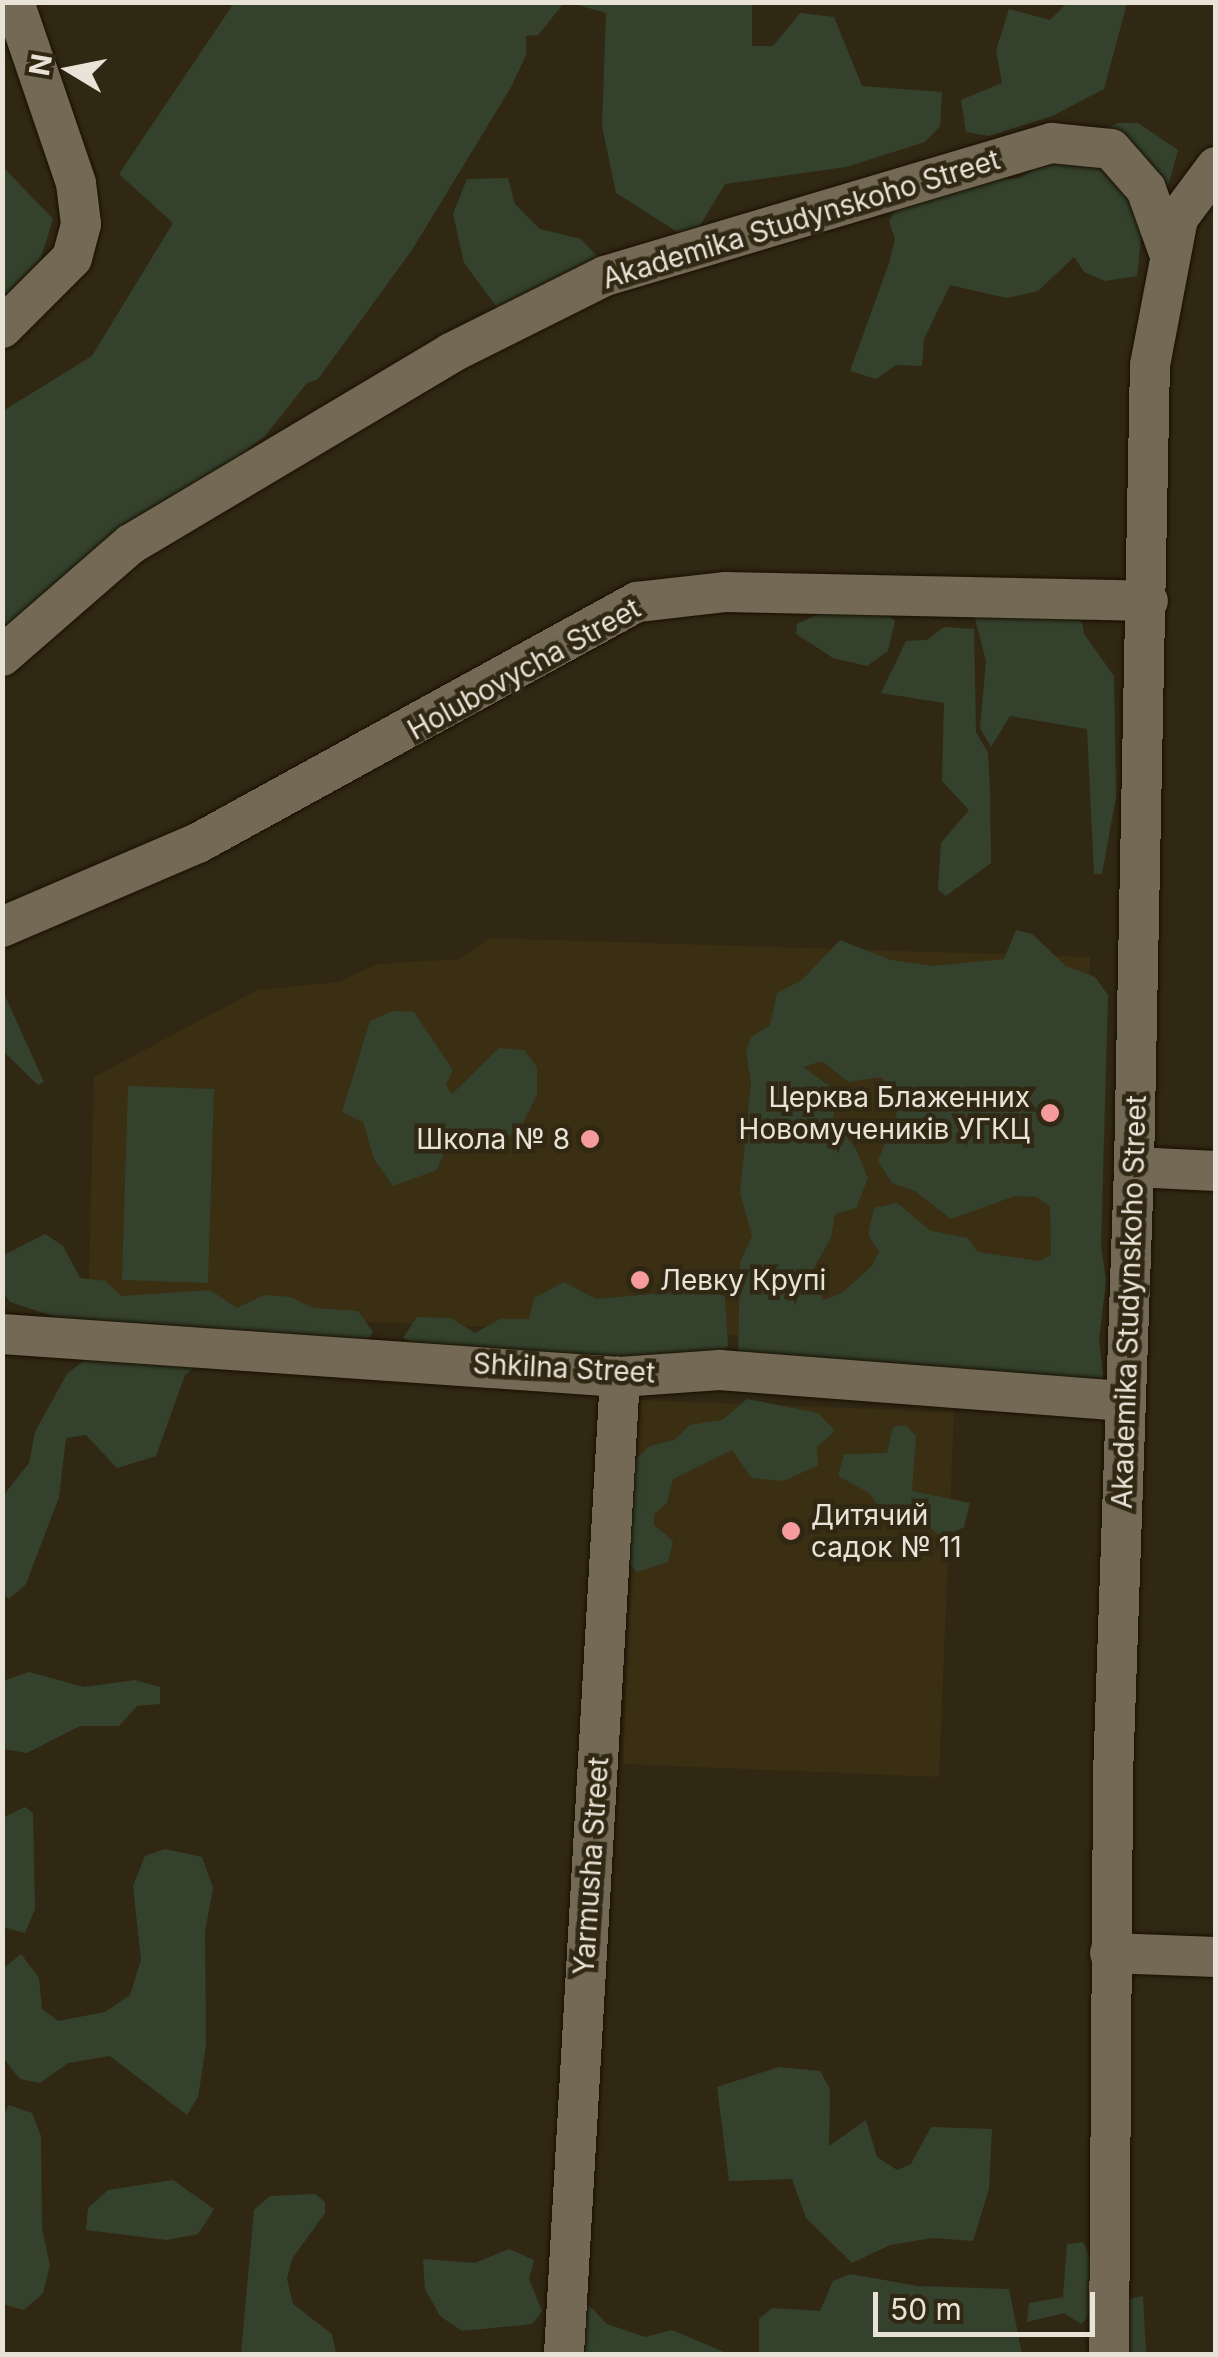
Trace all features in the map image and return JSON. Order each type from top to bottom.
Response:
[{"type":"street","points":[[2,328],[72,258],[81,224],[76,183],[14,2]]},
{"type":"street","name":"Akademika Studynskoho Street","points":[[2,656],[131,544],[451,353],[605,276],[1052,143],[1111,149],[1146,189],[1168,250]]},
{"type":"street","name":"Akademika Studynskoho Street","points":[[1109,2354],[1110,1952],[1134,1166],[1150,365],[1168,250],[1178,218],[1216,167]]},
{"type":"street","name":"Holubovycha Street","points":[[2,927],[198,843],[638,602],[726,592],[1148,601]]},
{"type":"street","points":[[1134,1166],[1216,1171]]},
{"type":"street","name":"Shkilna Street","points":[[2,1334],[620,1378],[720,1370],[1125,1401]]},
{"type":"street","name":"Yarmusha Street","points":[[564,2354],[620,1378]]},
{"type":"street","points":[[1110,1952],[1216,1957]]},
{"type":"shaded area","name":"Школа № 8","points":[[490,938],[1090,957],[1086,1340],[661,1334],[88,1310],[94,1077],[257,990],[338,982],[378,964],[460,959]]},
{"type":"shaded area","name":"Дитячий садок № 11","points":[[638,1400],[954,1412],[939,1777],[623,1764]]},
{"type":"green space","points":[[1068,2],[1127,3],[1104,89],[1052,116],[989,136],[966,132],[961,100],[1002,83],[996,51],[1009,9],[1050,20]]},
{"type":"green space","points":[[234,3],[564,3],[538,35],[526,36],[526,55],[511,87],[412,250],[318,379],[307,383],[264,437],[79,577],[3,654],[3,411],[92,356],[173,223],[119,174]]},
{"type":"green space","points":[[571,3],[752,3],[752,46],[773,46],[800,13],[834,17],[862,86],[942,92],[940,126],[925,142],[846,167],[725,184],[698,229],[679,233],[616,193],[602,126],[606,13]]},
{"type":"green space","points":[[1118,123],[1138,123],[1178,150],[1169,183],[1144,210],[1137,276],[1105,281],[1084,272],[1074,257],[1038,291],[1007,298],[950,285],[924,339],[922,366],[896,365],[876,379],[850,371],[889,263],[895,239],[889,221],[898,206],[927,187],[1019,178]]},
{"type":"green space","points":[[2,166],[53,219],[37,270],[2,309]]},
{"type":"green space","points":[[508,178],[515,204],[540,229],[581,239],[607,267],[499,310],[464,263],[453,214],[467,179]]},
{"type":"green space","points":[[850,599],[871,600],[895,621],[888,651],[867,666],[833,658],[796,634],[797,624]]},
{"type":"green space","points":[[1049,612],[1082,622],[1084,634],[1114,676],[1116,797],[1102,874],[1094,874],[1087,729],[1010,716],[991,747],[980,728],[986,661],[974,615]]},
{"type":"green space","points":[[944,627],[974,629],[976,732],[988,753],[991,863],[946,896],[938,890],[941,843],[969,810],[942,781],[944,703],[881,693],[906,641],[927,640]]},
{"type":"green space","points":[[1016,930],[1032,934],[1066,966],[1095,977],[1108,995],[1101,1246],[1106,1280],[1099,1340],[1104,1385],[738,1362],[740,1263],[752,1236],[740,1193],[751,1083],[746,1052],[751,1037],[770,1025],[777,993],[802,980],[840,940],[891,960],[933,966],[1004,959]],"holes":[[[822,1061],[849,1082],[881,1077],[903,1097],[878,1161],[892,1183],[915,1191],[951,1219],[1015,1196],[1037,1197],[1050,1207],[1051,1255],[1040,1261],[978,1252],[968,1238],[931,1231],[897,1203],[874,1208],[868,1234],[879,1252],[872,1266],[842,1293],[823,1300],[811,1273],[831,1238],[835,1214],[856,1208],[868,1178],[856,1149],[841,1130],[831,1129],[838,1092],[803,1067]]]},
{"type":"green space","points":[[2,989],[44,1082],[38,1085],[3,1051]]},
{"type":"green space","points":[[393,1011],[414,1012],[453,1070],[446,1085],[452,1094],[499,1048],[524,1050],[537,1067],[537,1095],[520,1129],[496,1144],[474,1129],[477,1148],[444,1152],[437,1170],[393,1186],[374,1159],[363,1122],[342,1112],[370,1021]]},
{"type":"green space","points":[[128,1086],[214,1089],[208,1283],[122,1280]]},
{"type":"green space","points":[[45,1234],[63,1246],[80,1278],[106,1281],[121,1296],[210,1290],[237,1308],[264,1295],[291,1297],[313,1308],[358,1311],[373,1332],[360,1349],[208,1357],[185,1375],[156,1456],[117,1468],[86,1435],[66,1438],[59,1497],[26,1584],[9,1599],[3,1594],[3,1496],[29,1463],[35,1432],[67,1374],[87,1358],[84,1326],[10,1302],[3,1292],[2,1256]]},
{"type":"green space","points":[[564,1282],[596,1299],[708,1289],[725,1297],[728,1346],[707,1366],[430,1353],[403,1338],[417,1317],[451,1318],[475,1333],[500,1319],[529,1319],[534,1298]]},
{"type":"green space","points":[[747,1399],[818,1413],[835,1431],[817,1447],[818,1465],[784,1481],[752,1478],[732,1450],[673,1479],[667,1503],[654,1514],[654,1525],[673,1541],[668,1562],[637,1572],[622,1555],[627,1467],[650,1446],[674,1440],[690,1425],[722,1420]]},
{"type":"green space","points":[[906,1425],[916,1436],[912,1491],[970,1503],[964,1527],[944,1538],[920,1521],[890,1521],[869,1493],[838,1476],[844,1454],[887,1453],[893,1427]]},
{"type":"green space","points":[[29,1672],[84,1687],[135,1680],[160,1687],[160,1704],[137,1706],[119,1726],[80,1726],[27,1753],[3,1749],[3,1681]]},
{"type":"green space","points":[[25,1807],[33,1813],[35,1909],[25,1933],[3,1927],[2,1818]]},
{"type":"green space","points":[[165,1849],[202,1857],[213,1888],[205,1932],[206,2046],[198,2097],[187,2115],[110,2056],[68,2063],[40,2083],[20,2079],[4,2059],[3,1969],[21,1954],[39,1978],[42,2009],[58,2021],[105,2012],[130,1995],[141,1960],[133,1886],[145,1856]]},
{"type":"green space","points":[[779,2067],[820,2071],[830,2089],[829,2146],[866,2120],[877,2157],[897,2170],[911,2164],[931,2127],[992,2129],[989,2189],[973,2241],[932,2238],[890,2245],[852,2263],[806,2218],[792,2179],[729,2181],[717,2087]]},
{"type":"green space","points":[[9,2105],[32,2113],[41,2136],[42,2229],[50,2265],[43,2293],[24,2310],[3,2304],[2,2117]]},
{"type":"green space","points":[[173,2180],[214,2209],[198,2234],[167,2240],[86,2230],[88,2208],[108,2190]]},
{"type":"green space","points":[[315,2194],[325,2202],[325,2213],[292,2259],[287,2279],[293,2304],[332,2334],[336,2354],[241,2354],[254,2210],[270,2196]]},
{"type":"green space","points":[[1083,2242],[1091,2259],[1092,2314],[1081,2324],[1064,2313],[1027,2322],[1029,2303],[1063,2297],[1067,2244]]},
{"type":"green space","points":[[509,2249],[534,2260],[529,2279],[542,2311],[532,2324],[462,2331],[440,2316],[425,2289],[423,2259],[475,2263]]},
{"type":"green space","points":[[850,2274],[918,2286],[1009,2289],[1022,2354],[759,2354],[759,2319],[772,2308],[820,2311],[833,2281]]},
{"type":"green space","points":[[580,2296],[607,2324],[645,2337],[672,2330],[729,2354],[573,2354]]},
{"type":"green space","points":[[1143,2296],[1146,2354],[1119,2354],[1121,2301]]},
{"type":"place","name":"Церква Блаженних Новомучеників УГКЦ","points":[[1050,1113]]},
{"type":"place","name":"Школа № 8","points":[[590,1139]]},
{"type":"place","name":"Левку Крупі","points":[[640,1280]]},
{"type":"place","name":"Дитячий садок № 11","points":[[791,1531]]}]
